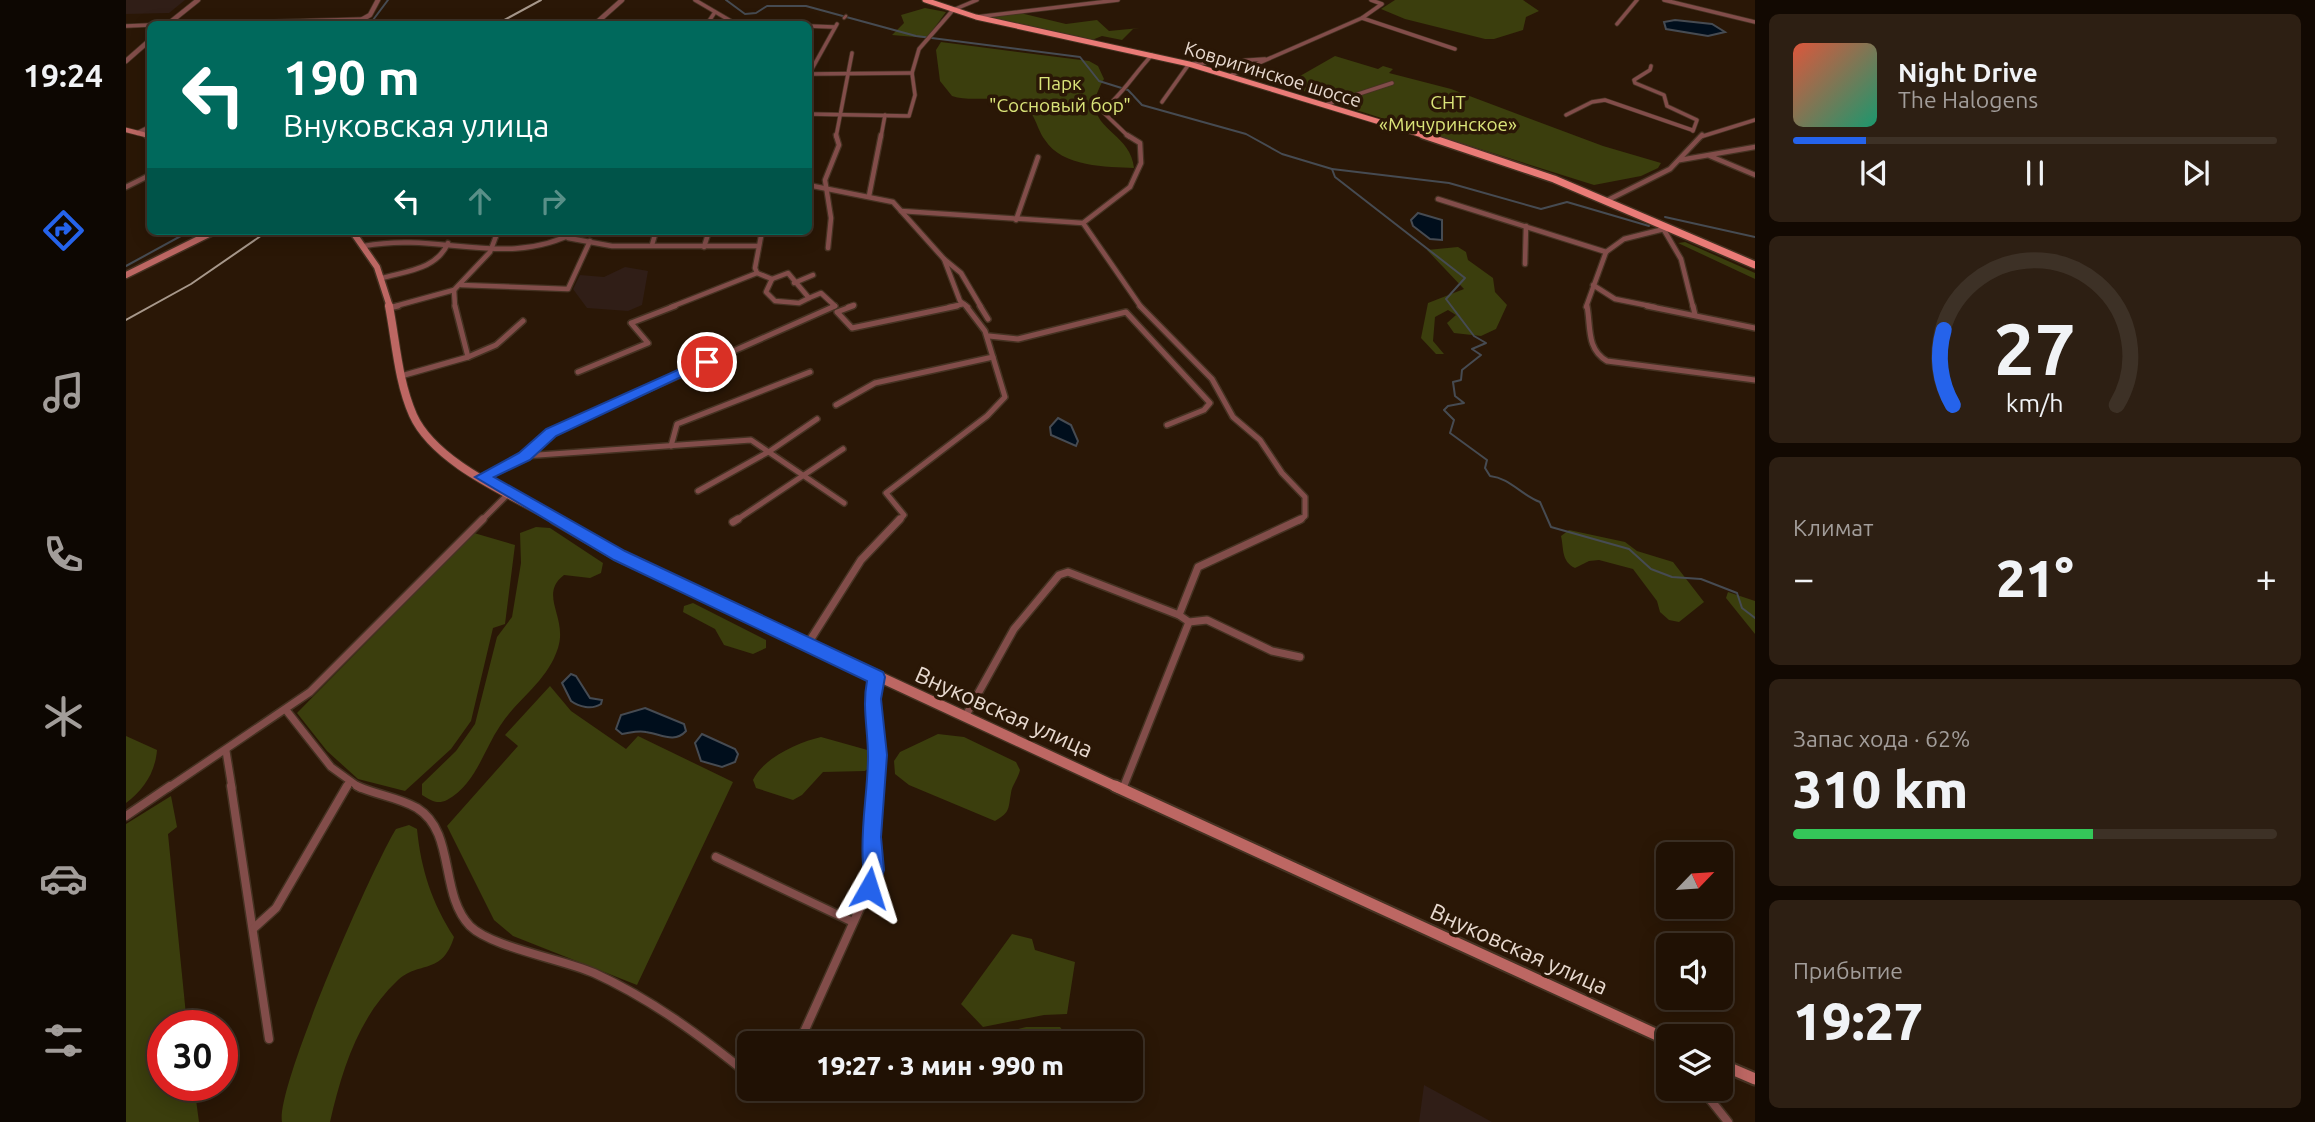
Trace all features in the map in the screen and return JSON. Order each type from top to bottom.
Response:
[{"type":"main road","name":"Ковригинское шоссе","points":[[925,0],[976,17],[1189,64],[1507,162],[1755,265]]},
{"type":"main road","points":[[126,130],[147,135]]},
{"type":"main road","points":[[126,275],[207,235]]},
{"type":"main road","name":"Внуковская улица","points":[[355,235],[382,278],[401,376],[411,410],[429,440],[444,455],[620,556],[876,677],[1656,1034]]},
{"type":"main road","points":[[1733,1070],[1755,1080]]},
{"type":"street","points":[[173,21],[198,0]]},
{"type":"street","points":[[361,21],[365,19],[378,0]]},
{"type":"street","points":[[598,21],[622,0]]},
{"type":"street","points":[[695,0],[731,21]]},
{"type":"street","points":[[812,114],[909,116],[915,95],[912,73],[919,49],[953,10],[977,0]]},
{"type":"street","points":[[976,17],[1118,0]]},
{"type":"street","points":[[1371,0],[1382,4]]},
{"type":"street","points":[[1229,76],[1362,18],[1389,0]]},
{"type":"street","points":[[1617,24],[1637,0]]},
{"type":"street","points":[[1664,0],[1755,22]]},
{"type":"street","points":[[709,21],[715,12]]},
{"type":"street","points":[[1362,18],[1455,49]]},
{"type":"street","points":[[292,21],[365,19]]},
{"type":"street","points":[[812,26],[835,25],[812,69]]},
{"type":"street","points":[[126,26],[147,26]]},
{"type":"street","points":[[126,61],[147,43]]},
{"type":"street","points":[[828,248],[831,218],[825,188],[839,145],[836,136],[852,53]]},
{"type":"street","points":[[901,211],[937,210],[1030,224],[1083,223],[1126,194],[1140,172],[1140,143],[1132,140],[1102,111],[1121,96],[1130,79],[1152,55]]},
{"type":"street","points":[[1162,102],[1189,64],[1267,59]]},
{"type":"street","points":[[1651,66],[1650,70],[1634,80],[1635,83],[1664,94],[1667,106],[1697,120],[1692,130]]},
{"type":"street","points":[[812,75],[848,75],[866,71],[912,73]]},
{"type":"street","points":[[1325,106],[1392,83]]},
{"type":"street","points":[[1566,115],[1592,102],[1605,100],[1692,130],[1700,136]]},
{"type":"street","points":[[869,196],[886,116]]},
{"type":"street","points":[[1606,201],[1670,169],[1700,136],[1755,120]]},
{"type":"street","points":[[138,133],[147,129]]},
{"type":"street","points":[[1678,160],[1755,147]]},
{"type":"street","points":[[1709,156],[1755,175]]},
{"type":"street","points":[[1016,220],[1038,157]]},
{"type":"street","points":[[126,187],[147,176]]},
{"type":"street","points":[[812,186],[888,200],[944,259],[961,273],[988,318]]},
{"type":"street","points":[[1438,200],[1606,251]]},
{"type":"street","points":[[1083,223],[1145,313],[1212,379],[1224,396],[1229,412],[1260,440],[1282,473],[1305,497],[1307,509],[1305,516],[1299,521],[1198,567],[1179,615]]},
{"type":"street","points":[[1525,264],[1526,226]]},
{"type":"street","points":[[1695,315],[1681,259],[1666,229],[1624,239],[1606,251],[1587,307],[1591,318],[1591,347],[1601,359],[1655,369],[1755,380]]},
{"type":"street","points":[[389,309],[454,290],[486,258],[496,235]]},
{"type":"street","points":[[364,246],[386,240],[490,248],[545,248],[572,235]]},
{"type":"street","points":[[652,245],[655,235]]},
{"type":"street","points":[[704,247],[708,235]]},
{"type":"street","points":[[757,273],[761,235]]},
{"type":"street","points":[[568,238],[612,246],[758,246]]},
{"type":"street","points":[[461,285],[568,289],[590,242]]},
{"type":"street","points":[[382,278],[434,263],[443,257],[448,243]]},
{"type":"street","points":[[807,645],[861,560],[904,514],[886,493],[1004,401],[989,336],[971,306],[961,301],[944,259]]},
{"type":"street","points":[[578,372],[648,343],[631,323],[757,273],[772,279]]},
{"type":"street","points":[[482,477],[524,456],[551,432],[835,306],[821,293],[799,303],[775,301],[766,292],[772,279],[788,273],[809,298]]},
{"type":"street","points":[[794,283],[813,275]]},
{"type":"street","points":[[1593,285],[1615,299],[1755,328]]},
{"type":"street","points":[[454,290],[455,312],[468,358]]},
{"type":"street","points":[[854,305],[837,313],[852,328],[966,304]]},
{"type":"street","points":[[989,336],[1018,339],[1126,312],[1210,403],[1204,410],[1167,425]]},
{"type":"street","points":[[401,376],[468,358],[496,345],[523,321]]},
{"type":"street","points":[[836,405],[875,383],[993,356]]},
{"type":"street","points":[[671,446],[677,424],[810,372]]},
{"type":"street","points":[[698,491],[770,451],[817,419]]},
{"type":"street","points":[[524,456],[751,440],[844,503]]},
{"type":"street","points":[[733,522],[843,449]]},
{"type":"street","points":[[126,816],[286,710],[343,662],[509,493]]},
{"type":"street","points":[[965,717],[1014,629],[1059,575],[1068,572],[1179,615],[1189,622],[1208,620],[1272,651],[1300,657]]},
{"type":"street","points":[[1123,788],[1189,622]]},
{"type":"street","points":[[804,1031],[874,870],[871,837],[877,755],[872,699],[876,677]]},
{"type":"street","points":[[286,710],[323,757],[349,783],[412,806],[432,823],[461,915],[471,927],[485,937],[544,952],[612,981],[703,1037],[737,1065]]},
{"type":"street","points":[[226,751],[269,1039]]},
{"type":"street","points":[[254,928],[276,908],[349,783]]},
{"type":"street","points":[[716,857],[853,922]]},
{"type":"street","points":[[1711,1101],[1728,1122]]},
{"type":"shaded area","points":[[126,0],[185,0],[169,13],[126,14]]},
{"type":"shaded area","points":[[625,267],[648,271],[642,305],[628,311],[587,308],[573,289],[580,275],[604,277]]},
{"type":"shaded area","points":[[1424,1085],[1492,1122],[1419,1122]]},
{"type":"green space","points":[[1395,0],[1523,0],[1539,11],[1526,17],[1523,30],[1485,39],[1405,19],[1381,9]]},
{"type":"green space","points":[[925,8],[946,12],[927,38],[892,35],[904,23],[901,15]]},
{"type":"green space","points":[[1016,12],[1066,24],[1097,20],[1109,31],[1140,28],[1133,29],[1122,40],[1102,36],[1092,40],[984,18]]},
{"type":"green space","name":"Парк \"Сосновый бор\"","points":[[941,42],[1089,61],[1098,66],[1104,79],[1095,108],[1099,118],[1130,154],[1134,168],[1086,164],[1062,156],[1045,140],[1030,112],[1015,101],[952,96],[940,81],[936,50]]},
{"type":"green space","name":"СНТ «Мичуринское»","points":[[1335,56],[1378,69],[1383,66],[1393,69],[1389,73],[1451,89],[1603,146],[1661,163],[1658,168],[1641,176],[1594,185],[1337,104],[1286,84]]},
{"type":"green space","points":[[1685,242],[1755,273],[1755,279],[1678,243]]},
{"type":"green space","points":[[1458,247],[1466,252],[1468,260],[1493,278],[1495,292],[1507,305],[1496,329],[1481,336],[1454,333],[1447,323],[1456,315],[1448,310],[1435,317],[1433,341],[1444,354],[1436,354],[1421,338],[1428,303],[1464,289],[1427,250]]},
{"type":"green space","points":[[536,527],[550,528],[603,563],[601,573],[590,578],[564,575],[557,583],[553,599],[560,637],[547,671],[500,726],[465,785],[447,800],[434,801],[422,795],[422,784],[456,751],[475,724],[497,637],[512,617],[521,563],[520,533]]},
{"type":"green space","points":[[1569,530],[1625,542],[1637,551],[1673,562],[1704,602],[1679,622],[1669,620],[1660,612],[1657,601],[1633,569],[1599,560],[1589,561],[1575,568],[1567,562],[1561,536]]},
{"type":"green space","points":[[474,533],[515,545],[505,624],[493,628],[471,721],[451,749],[405,791],[358,779],[327,751],[297,713]]},
{"type":"green space","points":[[1728,592],[1755,601],[1755,634],[1726,598]]},
{"type":"green space","points":[[693,603],[766,640],[766,648],[753,654],[724,645],[715,629],[683,612],[684,606]]},
{"type":"green space","points":[[550,686],[571,711],[626,749],[638,736],[733,782],[637,985],[513,936],[494,920],[447,826],[518,746],[505,735]]},
{"type":"green space","points":[[938,734],[964,737],[1016,762],[1020,770],[1004,815],[995,821],[909,785],[895,774],[894,761],[900,752]]},
{"type":"green space","points":[[126,736],[157,750],[148,780],[126,803]]},
{"type":"green space","points":[[821,737],[871,751],[870,767],[865,771],[823,772],[802,795],[793,800],[756,788],[753,780],[773,758],[792,747]]},
{"type":"green space","points":[[171,796],[177,827],[168,834],[186,1010],[147,1010],[147,1101],[196,1101],[199,1122],[126,1122],[126,824]]},
{"type":"green space","points":[[409,825],[417,829],[429,886],[454,937],[449,949],[436,963],[397,981],[372,1011],[346,1064],[330,1122],[282,1122],[284,1101],[294,1067],[348,929],[396,829]]},
{"type":"green space","points":[[1012,934],[1032,939],[1035,950],[1075,962],[1067,1014],[1044,1015],[983,1027],[961,1004]]},
{"type":"green space","points":[[1026,1027],[1060,1027],[1063,1031],[1009,1031]]},
{"type":"water","points":[[1675,20],[1712,24],[1725,32],[1708,36],[1666,29],[1664,22]]},
{"type":"water","points":[[1418,213],[1442,220],[1442,240],[1430,239],[1413,226],[1411,220]]},
{"type":"water","points":[[1058,418],[1071,425],[1078,441],[1076,446],[1051,435],[1050,427]]},
{"type":"water","points":[[571,674],[576,676],[590,698],[602,700],[601,704],[586,707],[571,701],[562,683]]},
{"type":"water","points":[[645,708],[684,724],[686,731],[672,738],[643,731],[622,734],[616,729],[621,715]]},
{"type":"water","points":[[702,734],[735,749],[738,754],[735,762],[722,767],[701,761],[695,743]]},
{"type":"waterway","points":[[372,21],[388,0]]},
{"type":"waterway","points":[[726,0],[745,14],[756,13],[767,6],[806,6],[916,36],[1080,57],[1099,81],[1128,90],[1142,105],[1246,134],[1282,154],[1332,169]]},
{"type":"waterway","points":[[1332,169],[1449,183],[1541,209],[1567,202],[1649,226]]},
{"type":"waterway","points":[[1332,169],[1335,177],[1465,278],[1446,299],[1474,336],[1486,343],[1472,349],[1481,355],[1462,370],[1461,380],[1453,382],[1455,396],[1464,403],[1448,406],[1444,410],[1454,420],[1450,433],[1487,460],[1485,468],[1490,476],[1504,480],[1540,502],[1551,527],[1629,549],[1651,569],[1672,577],[1701,579],[1737,593],[1742,608],[1755,618]]},
{"type":"waterway","points":[[1665,217],[1755,237]]},
{"type":"waterway","points":[[126,266],[183,235]]},
{"type":"railway","points":[[502,21],[541,0]]},
{"type":"railway","points":[[126,320],[191,284],[262,235]]},
{"type":"route","points":[[707,362],[551,432],[524,456],[482,477],[620,556],[876,677],[872,699],[877,755],[871,837],[874,870],[869,888]]}]
